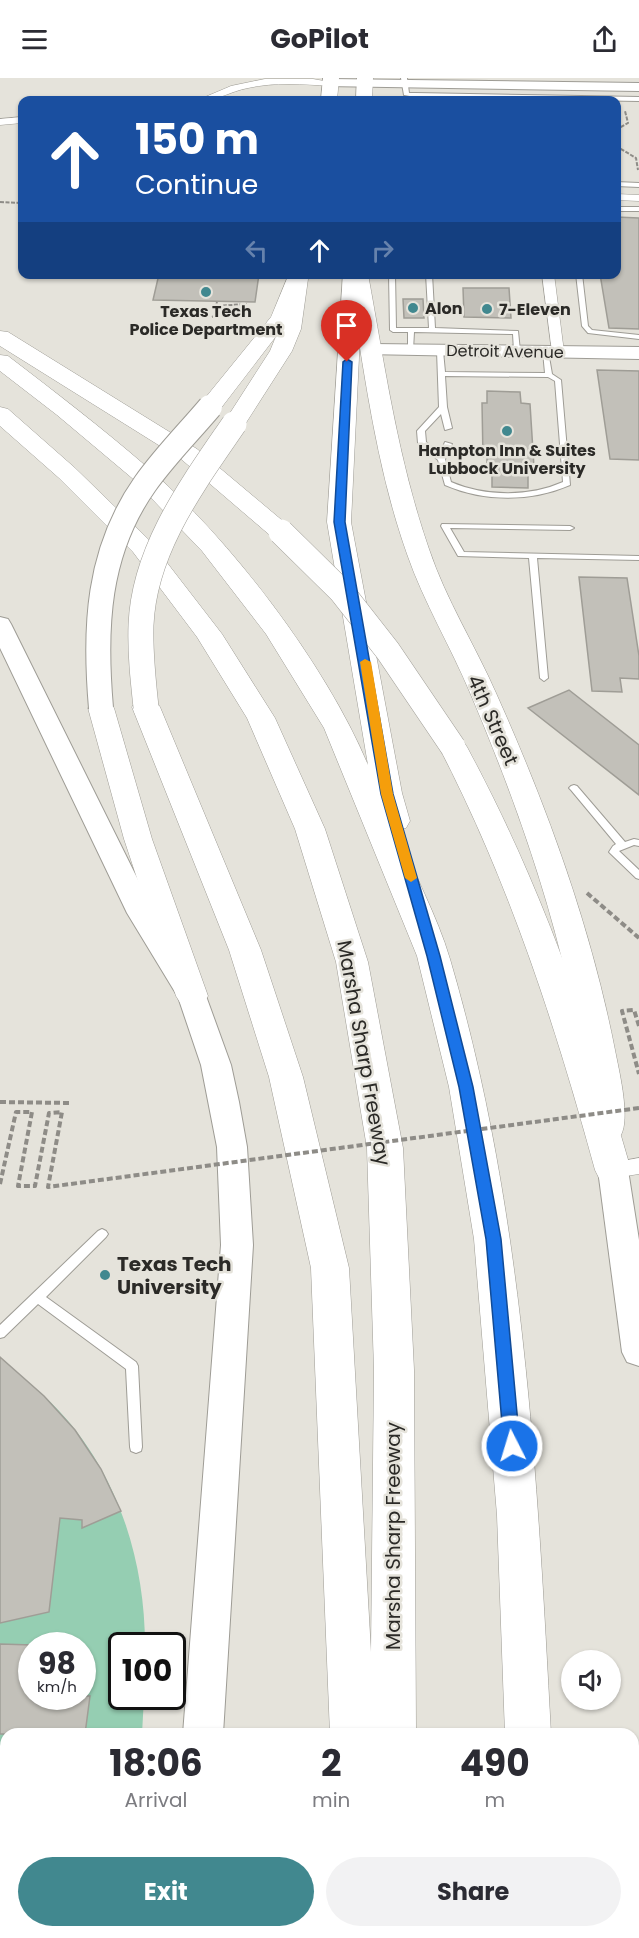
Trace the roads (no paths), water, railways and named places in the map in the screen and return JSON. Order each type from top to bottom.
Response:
[{"type":"highway","points":[[299,279],[290,329],[281,351],[180,503],[158,546],[141,604],[140,670],[146,707],[244,950],[286,1077],[330,1269],[354,1728]]},
{"type":"highway","points":[[353,279],[339,522],[387,794],[433,956],[466,1087],[493,1239],[518,1515],[528,1728]]},
{"type":"highway","points":[[0,337],[189,454],[281,532],[340,591],[388,651],[453,747],[482,797],[542,942],[573,1032],[626,1168]]},
{"type":"highway","points":[[0,361],[65,410],[140,473],[211,546],[277,631],[338,728],[433,956]]},
{"type":"highway","name":"Marsha Sharp Freeway","points":[[0,414],[67,473],[142,547],[210,634],[261,718],[305,819],[352,962],[385,1148],[394,1370],[393,1728]]},
{"type":"main road","points":[[329,96],[331,80],[404,81],[572,92],[627,88]]},
{"type":"main road","points":[[364,96],[365,81]]},
{"type":"main road","points":[[203,1728],[237,1245],[232,1147],[216,1065],[138,839],[101,708],[95,648],[101,582],[114,541],[137,495],[280,318],[298,279]]},
{"type":"main road","name":"4th Street","points":[[359,279],[399,496],[419,556],[517,774],[563,910],[594,1027],[626,1168]]},
{"type":"main road","name":"Detroit Avenue","points":[[372,350],[517,351],[551,356],[639,353]]},
{"type":"main road","points":[[0,624],[141,913],[192,996]]},
{"type":"main road","points":[[626,1168],[639,1352]]},
{"type":"street","points":[[212,96],[238,84],[264,80],[309,78],[331,80]]},
{"type":"street","points":[[245,96],[266,88],[331,80]]},
{"type":"street","points":[[0,122],[18,120]]},
{"type":"street","points":[[0,130],[18,130]]},
{"type":"street","points":[[621,197],[639,198]]},
{"type":"street","points":[[548,279],[551,356]]},
{"type":"lane","points":[[627,88],[639,99]]},
{"type":"lane","points":[[621,184],[639,185]]},
{"type":"lane","points":[[621,209],[639,209]]},
{"type":"lane","points":[[392,279],[393,330],[516,332],[517,351]]},
{"type":"lane","points":[[429,279],[432,331]]},
{"type":"lane","points":[[580,279],[585,326],[590,332],[599,335],[639,337]]},
{"type":"lane","points":[[410,350],[411,330]]},
{"type":"lane","points":[[440,351],[443,407],[448,428]]},
{"type":"lane","points":[[549,375],[551,356]]},
{"type":"lane","points":[[441,374],[549,375],[558,380],[567,483],[555,490],[535,494],[461,490],[448,483],[441,459],[422,443],[421,431],[443,407]]},
{"type":"lane","points":[[441,459],[448,444]]},
{"type":"lane","points":[[570,528],[445,526],[461,554],[639,558]]},
{"type":"lane","points":[[533,556],[544,678]]},
{"type":"lane","points":[[574,788],[623,846]]},
{"type":"lane","points":[[639,843],[634,842],[616,848],[616,856],[639,876]]},
{"type":"lane","points":[[0,1333],[102,1234]]},
{"type":"lane","points":[[37,1297],[132,1366],[136,1447]]},
{"type":"place","name":"Texas Tech Police Department","points":[[206,292]]},
{"type":"place","name":"Alon","points":[[413,308]]},
{"type":"place","name":"7-Eleven","points":[[487,309]]},
{"type":"place","name":"Hampton Inn & Suites Lubbock University","points":[[507,431]]},
{"type":"place","name":"Texas Tech University","points":[[105,1275]]}]
